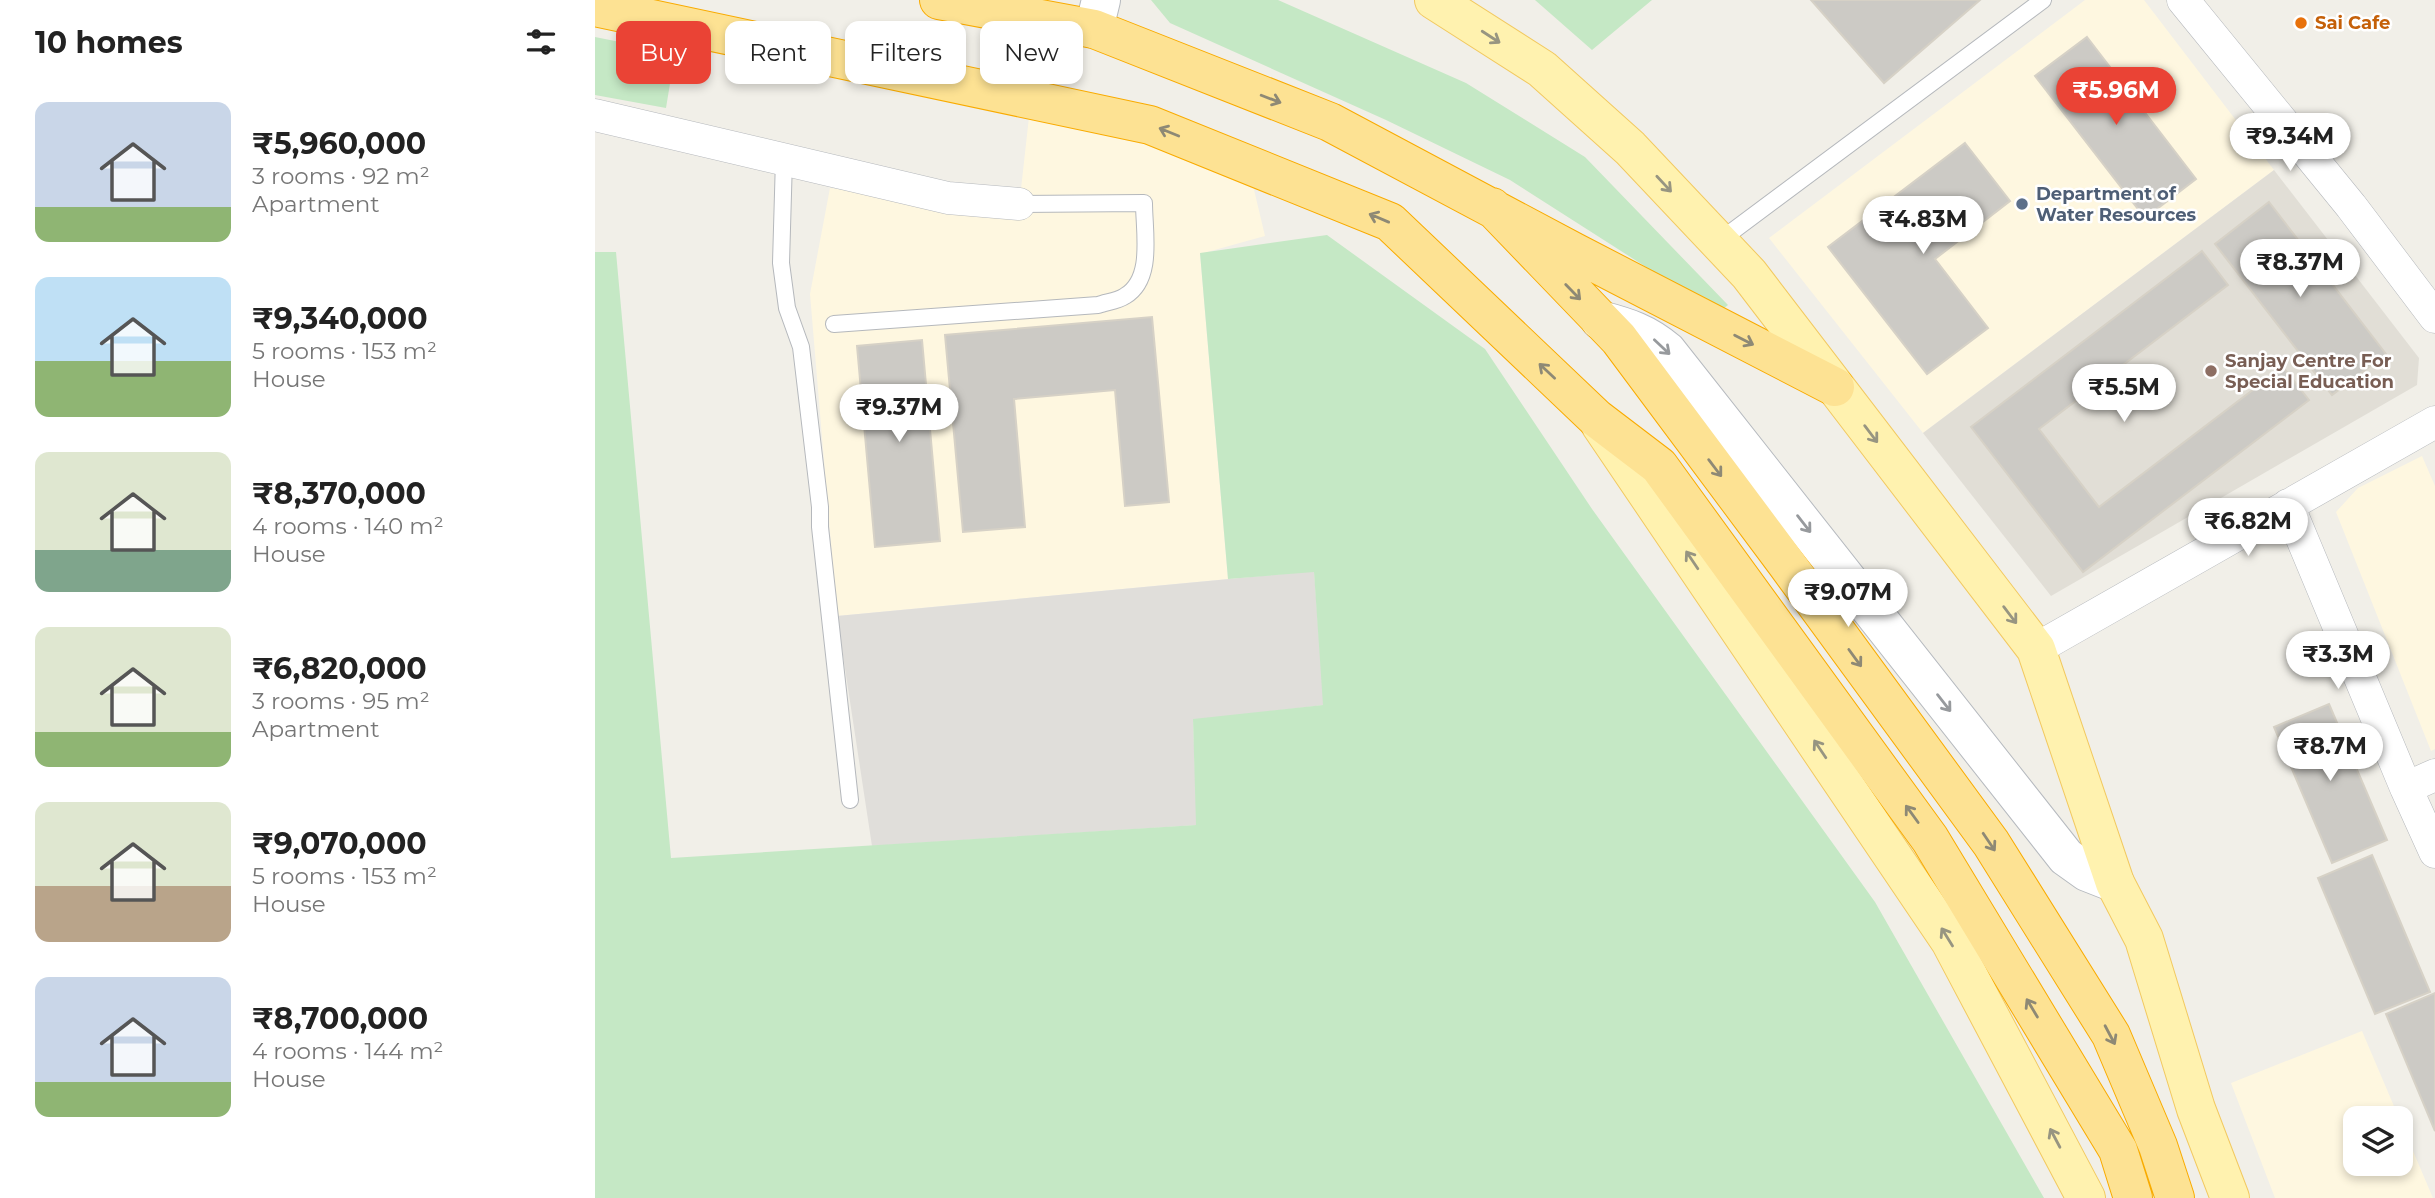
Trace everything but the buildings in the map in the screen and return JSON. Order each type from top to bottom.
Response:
[{"type":"highway","points":[[939,0],[1097,15],[1330,122],[1835,387]]},
{"type":"highway","points":[[595,7],[1150,125],[1389,222],[1596,418],[1659,466],[1930,839],[2118,1150],[2133,1198]]},
{"type":"highway","points":[[1492,207],[1619,339],[1998,855],[2111,1035],[2158,1146],[2175,1198]]},
{"type":"main road","points":[[1434,0],[1542,69],[1630,148],[1749,274],[2036,649],[2115,883],[2144,939],[2196,1109],[2230,1198]]},
{"type":"main road","points":[[1596,418],[1950,941],[2086,1198]]},
{"type":"street","points":[[2183,0],[2351,206],[2435,317]]},
{"type":"street","points":[[595,115],[948,198],[1019,204]]},
{"type":"street","points":[[1600,320],[1635,329],[1667,351],[2066,857],[2087,872],[2115,883]]},
{"type":"street","points":[[2036,649],[2435,422]]},
{"type":"street","points":[[2288,505],[2435,852]]},
{"type":"street","points":[[2406,788],[2435,775]]},
{"type":"lane","points":[[1718,242],[2043,0]]},
{"type":"lane","points":[[784,159],[781,263],[787,308],[801,347],[850,800]]},
{"type":"lane","points":[[834,324],[1098,305],[1125,297],[1140,281],[1144,263],[1144,203],[1019,204]]},
{"type":"shaded area","name":"Department of Water Resources","points":[[2085,0],[2144,0],[2274,170],[1923,433],[1769,238]]},
{"type":"shaded area","points":[[1030,108],[1251,177],[1265,236],[1200,254],[1228,579],[837,616],[810,294],[830,188],[1018,216]]},
{"type":"shaded area","name":"Sanjay Centre For Special Education","points":[[2274,170],[2419,358],[2417,385],[2051,596],[1923,433]]},
{"type":"shaded area","points":[[2422,456],[2435,486],[2435,749],[2431,751],[2336,512],[2358,488]]},
{"type":"shaded area","points":[[1314,571],[1324,705],[1193,720],[1197,825],[872,846],[837,616]]},
{"type":"shaded area","points":[[2362,1031],[2394,1106],[2343,1106],[2343,1176],[2413,1176],[2413,1151],[2433,1198],[2275,1198],[2231,1083]]},
{"type":"green space","points":[[1151,0],[1278,0],[1466,83],[1585,157],[1728,305],[1718,313],[1510,180],[1386,120],[1170,23]]},
{"type":"green space","points":[[1535,0],[1652,0],[1592,50]]},
{"type":"green space","points":[[595,37],[616,41],[616,84],[670,84],[666,108],[595,95]]},
{"type":"green space","points":[[1327,235],[1485,349],[1592,509],[1875,902],[2044,1198],[595,1198],[595,252],[616,252],[671,858],[1196,825],[1193,719],[1323,705],[1314,572],[1228,579],[1200,253]]},
{"type":"place","name":"Sai Cafe","points":[[2301,23]]},
{"type":"place","name":"Department of Water Resources","points":[[2022,204]]},
{"type":"place","name":"Sanjay Centre For Special Education","points":[[2211,371]]}]
